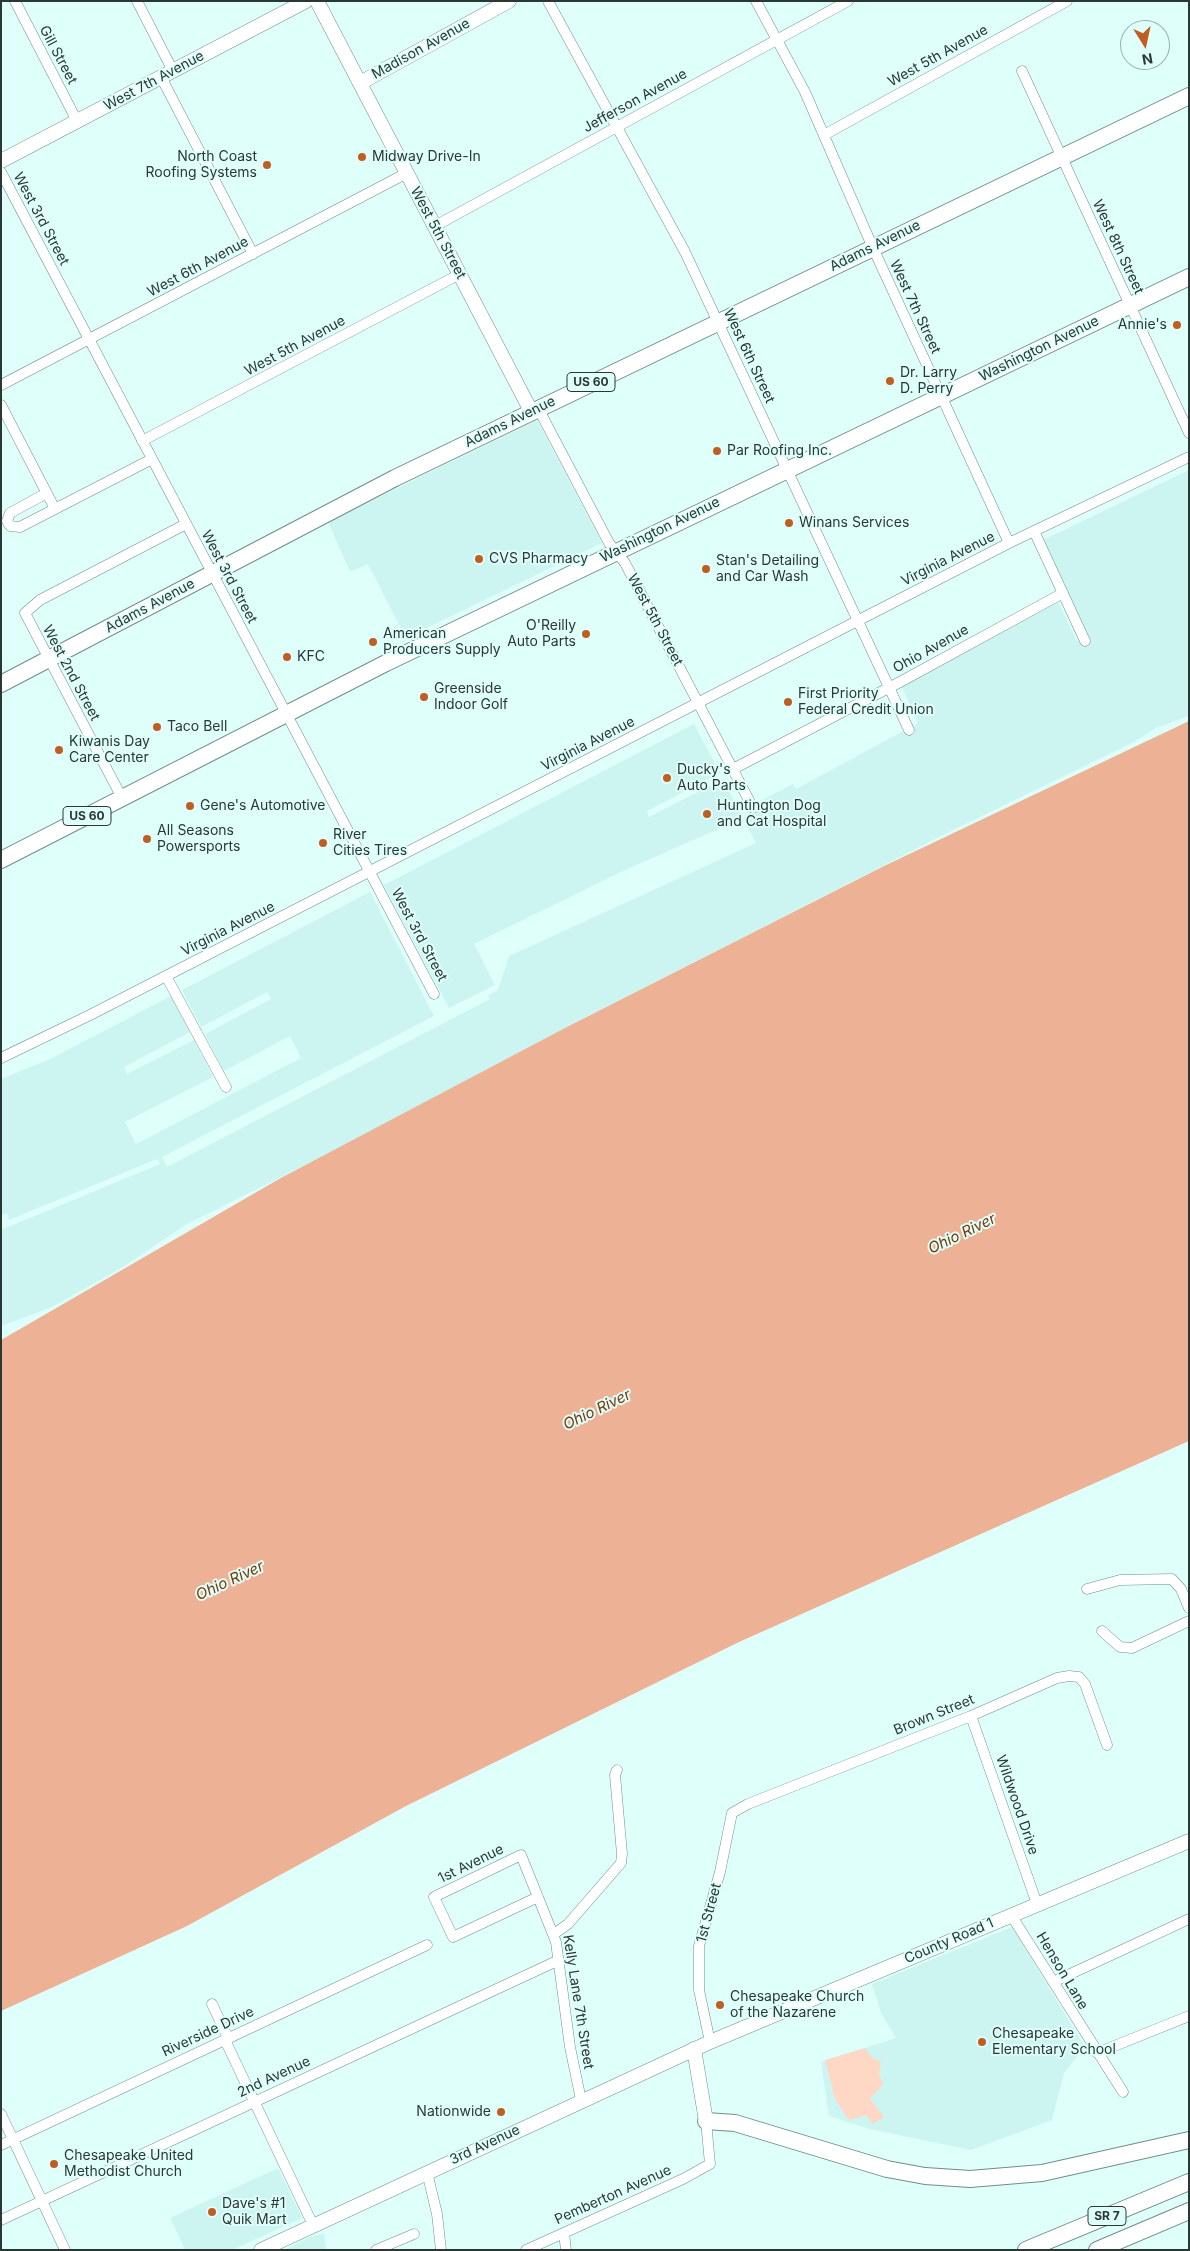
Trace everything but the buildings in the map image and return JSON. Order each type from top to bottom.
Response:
[{"type":"main road","name":"Adams Avenue","points":[[1,684],[371,490],[1189,96]]},
{"type":"main road","name":"Washington Avenue","points":[[1,860],[286,713],[616,551],[1189,277]]},
{"type":"main road","points":[[706,2121],[735,2123],[887,2169],[925,2176],[970,2179],[1042,2173],[1189,2140]]},
{"type":"main road","name":"SR 7","points":[[1026,2250],[1189,2182]]},
{"type":"main road","name":"SR 7","points":[[1097,2250],[1189,2211]]},
{"type":"street","name":"Gill Street","points":[[14,1],[77,121]]},
{"type":"street","points":[[137,1],[167,74],[253,254]]},
{"type":"street","name":"West 7th Avenue","points":[[1,161],[306,1]]},
{"type":"street","name":"West 5th Street","points":[[317,1],[460,274],[608,542],[625,563],[753,808]]},
{"type":"street","name":"Madison Avenue","points":[[360,83],[509,1]]},
{"type":"street","name":"West 6th Street","points":[[548,1],[685,252],[909,730]]},
{"type":"street","name":"West 7th Street","points":[[756,1],[777,39],[824,135],[873,248],[1009,543]]},
{"type":"street","name":"Jefferson Avenue","points":[[435,226],[848,1]]},
{"type":"street","name":"West 5th Avenue","points":[[824,135],[1067,1]]},
{"type":"street","name":"West 8th Street","points":[[1022,72],[1189,433]]},
{"type":"street","name":"West 3rd Street","points":[[1,172],[434,994]]},
{"type":"street","name":"West 6th Avenue","points":[[1,385],[407,174]]},
{"type":"street","name":"West 5th Avenue","points":[[142,441],[460,274]]},
{"type":"street","points":[[1,405],[55,509]]},
{"type":"street","name":"Virginia Avenue","points":[[1,1058],[53,1034],[1009,543],[1189,458]]},
{"type":"street","points":[[47,493],[10,513],[8,524],[12,528],[18,528],[152,459]]},
{"type":"street","name":"West 2nd Street","points":[[122,798],[25,613],[40,600],[186,524]]},
{"type":"street","points":[[1034,531],[1085,641]]},
{"type":"street","name":"Ohio Avenue","points":[[733,769],[889,688],[1063,593]]},
{"type":"street","points":[[166,976],[226,1088]]},
{"type":"street","points":[[1087,1589],[1120,1580],[1172,1579],[1180,1589],[1189,1608]]},
{"type":"street","points":[[1102,1631],[1120,1647],[1132,1648],[1189,1621]]},
{"type":"street","name":"Brown Street","points":[[732,1813],[748,1804],[971,1716],[1057,1678],[1079,1677],[1090,1698],[1107,1745]]},
{"type":"street","name":"Wildwood Drive","points":[[971,1716],[1037,1904]]},
{"type":"street","points":[[554,1934],[568,1924],[621,1863],[622,1854],[615,1776],[617,1770]]},
{"type":"street","name":"1st Street","points":[[710,2042],[699,1990],[699,1946],[720,1872],[732,1813]]},
{"type":"street","name":"County Road 1","points":[[710,2042],[1189,1841]]},
{"type":"street","name":"Kelly Lane 7th Street","points":[[521,1855],[554,1934],[570,2047],[581,2100]]},
{"type":"street","name":"1st Avenue","points":[[521,1855],[434,1897],[453,1937],[538,1897]]},
{"type":"street","name":"Henson Lane","points":[[1011,1915],[1123,2092]]},
{"type":"street","points":[[1052,1982],[1189,1919]]},
{"type":"street","name":"Riverside Drive","points":[[1,2145],[427,1946]]},
{"type":"street","name":"2nd Avenue","points":[[1,2220],[559,1960]]},
{"type":"street","points":[[212,2004],[313,2225]]},
{"type":"street","points":[[1097,2053],[1189,2016]]},
{"type":"street","name":"3rd Avenue","points":[[261,2250],[581,2100],[710,2042]]},
{"type":"street","points":[[694,2049],[706,2121]]},
{"type":"street","points":[[1,2114],[65,2250]]},
{"type":"street","name":"Pemberton Avenue","points":[[526,2250],[683,2179],[710,2164],[706,2121]]},
{"type":"street","points":[[427,2172],[438,2214],[441,2250]]},
{"type":"street","points":[[564,2233],[566,2250]]},
{"type":"street","points":[[376,2250],[414,2234]]},
{"type":"shaded area","points":[[537,420],[602,543],[406,638],[368,564],[350,572],[328,522]]},
{"type":"shaded area","points":[[1189,470],[1189,716],[1156,728],[1134,742],[945,834],[563,1029],[329,1153],[187,1224],[123,1267],[52,1307],[1,1326],[1,1230],[160,1164],[157,1159],[9,1220],[7,1213],[1,1215],[1,1079],[50,1059],[171,996],[190,1032],[124,1067],[127,1074],[194,1040],[213,1077],[125,1122],[136,1144],[301,1058],[290,1036],[224,1071],[205,1034],[271,999],[267,992],[201,1027],[182,990],[370,892],[434,1016],[162,1157],[167,1167],[490,999],[488,995],[498,990],[509,956],[756,843],[743,818],[766,808],[762,800],[793,784],[796,789],[918,723],[901,685],[1058,602],[1077,641],[1087,636],[1043,540]]},
{"type":"shaded area","points":[[694,724],[720,773],[647,811],[649,817],[723,779],[743,818],[623,871],[474,944],[495,985],[449,1008],[384,885]]},
{"type":"shaded area","name":"Chesapeake Elementary School","points":[[1012,1927],[1085,2047],[1064,2073],[1052,2120],[971,2150],[870,2129],[829,2116],[821,2062],[896,2038],[881,2013],[872,1984]]},
{"type":"shaded area","points":[[865,2048],[872,2058],[881,2062],[879,2074],[883,2084],[870,2099],[884,2117],[873,2124],[866,2115],[849,2120],[835,2099],[825,2060]]},
{"type":"shaded area","points":[[278,2168],[302,2218],[232,2250],[185,2250],[170,2218]]},
{"type":"shaded area","points":[[324,2233],[326,2250],[284,2250],[308,2238]]},
{"type":"water","name":"Ohio River","points":[[1189,721],[1189,1441],[739,1642],[406,1806],[187,1926],[1,2011],[1,1340],[279,1179],[563,1029],[882,867]]},
{"type":"place","name":"Midway Drive-In","points":[[362,157]]},
{"type":"place","name":"North Coast Roofing Systems","points":[[267,165]]},
{"type":"place","name":"Annie's","points":[[1177,325]]},
{"type":"place","name":"Dr. Larry D. Perry","points":[[890,381]]},
{"type":"place","name":"Par Roofing Inc.","points":[[717,451]]},
{"type":"place","name":"Winans Services","points":[[789,523]]},
{"type":"place","name":"CVS Pharmacy","points":[[479,559]]},
{"type":"place","name":"Stan's Detailing and Car Wash","points":[[706,569]]},
{"type":"place","name":"O'Reilly Auto Parts","points":[[586,634]]},
{"type":"place","name":"American Producers Supply","points":[[373,642]]},
{"type":"place","name":"KFC","points":[[287,657]]},
{"type":"place","name":"Greenside Indoor Golf","points":[[424,697]]},
{"type":"place","name":"First Priority Federal Credit Union","points":[[788,702]]},
{"type":"place","name":"Taco Bell","points":[[157,727]]},
{"type":"place","name":"Kiwanis Day Care Center","points":[[59,750]]},
{"type":"place","name":"Ducky's Auto Parts","points":[[667,778]]},
{"type":"place","name":"Gene's Automotive","points":[[190,806]]},
{"type":"place","name":"Huntington Dog and Cat Hospital","points":[[707,814]]},
{"type":"place","name":"All Seasons Powersports","points":[[147,839]]},
{"type":"place","name":"River Cities Tires","points":[[323,843]]},
{"type":"place","name":"Chesapeake Church of the Nazarene","points":[[720,2005]]},
{"type":"place","name":"Chesapeake Elementary School","points":[[982,2042]]},
{"type":"place","name":"Nationwide","points":[[501,2112]]},
{"type":"place","name":"Chesapeake United Methodist Church","points":[[54,2164]]},
{"type":"place","name":"Dave's #1 Quik Mart","points":[[212,2212]]}]
